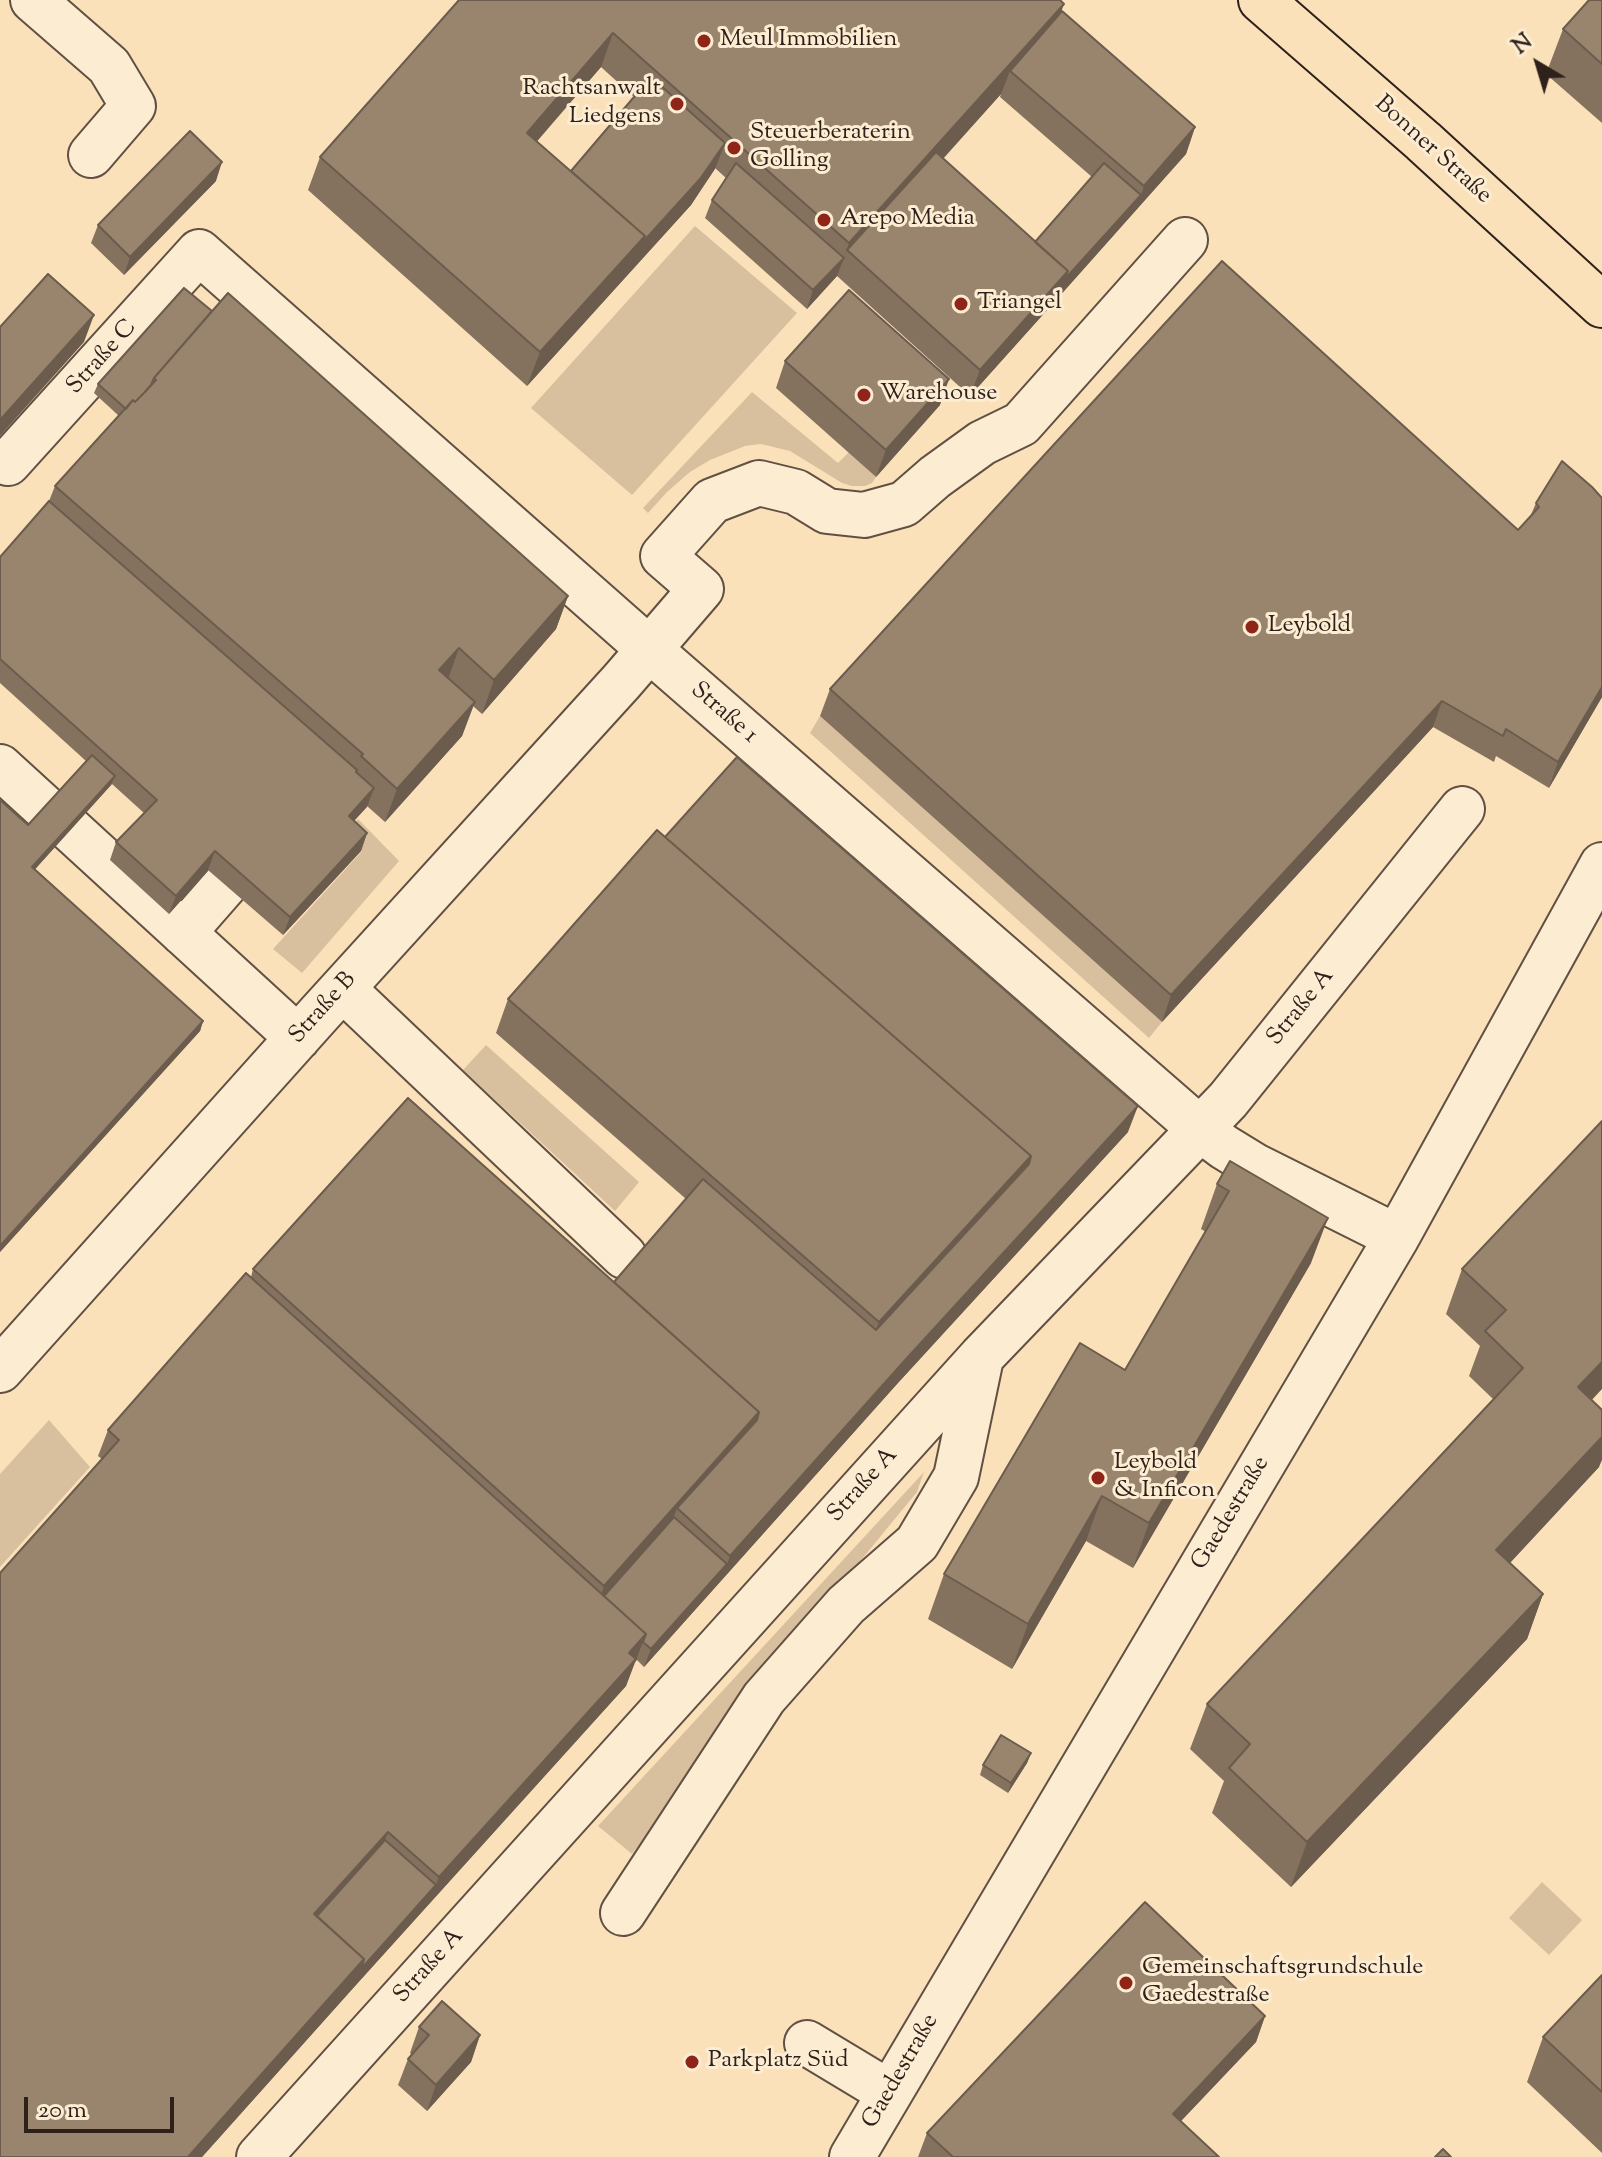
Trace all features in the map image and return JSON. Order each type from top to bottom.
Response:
[{"type":"main road","name":"Bonner Straße","points":[[1261,0],[1423,141],[1602,305]]},
{"type":"street","points":[[33,0],[109,66],[133,106],[91,155]]},
{"type":"street","name":"Straße B","points":[[0,1370],[650,650],[701,589],[663,556],[712,501],[759,483],[796,492],[827,511],[864,515],[904,504],[982,443],[1021,424],[1185,240]]},
{"type":"street","name":"Straße 1","points":[[199,252],[1200,1129],[1255,1166],[1397,1237]]},
{"type":"street","name":"Straße C","points":[[8,463],[199,252]]},
{"type":"street","points":[[0,767],[298,1038]]},
{"type":"street","name":"Straße A","points":[[259,2157],[981,1357],[1228,1100],[1462,809]]},
{"type":"street","name":"Gaedestraße","points":[[852,2157],[1397,1237],[1602,865]]},
{"type":"street","points":[[183,933],[225,885]]},
{"type":"street","points":[[343,989],[624,1256]]},
{"type":"street","points":[[623,1913],[764,1698],[846,1605],[917,1543],[956,1477],[981,1357]]},
{"type":"street","points":[[807,2043],[890,2093]]},
{"type":"shaded area","points":[[695,226],[797,313],[632,495],[531,408]]},
{"type":"shaded area","points":[[752,392],[838,463],[849,452],[876,477],[872,483],[852,486],[790,451],[761,444],[745,446],[690,472],[648,513],[643,508]]},
{"type":"shaded area","points":[[820,716],[1162,1022],[1149,1038],[810,733]]},
{"type":"shaded area","points":[[358,819],[399,861],[302,973],[273,949],[362,851],[345,834]]},
{"type":"shaded area","points":[[486,1045],[639,1182],[615,1211],[463,1070]]},
{"type":"shaded area","points":[[49,1420],[90,1467],[0,1567],[0,1474]]},
{"type":"shaded area","points":[[924,1472],[917,1492],[815,1616],[632,1854],[598,1826]]},
{"type":"shaded area","points":[[1542,1882],[1582,1920],[1549,1955],[1509,1918]]},
{"type":"building","points":[[459,0],[1060,0],[1064,4],[849,243],[613,33],[527,133],[645,236],[540,352],[320,157]]},
{"type":"building","points":[[1589,0],[1602,0],[1602,64],[1563,29]]},
{"type":"building","points":[[1062,11],[1195,127],[1144,186],[1010,71]]},
{"type":"building","points":[[651,77],[725,143],[700,179],[642,243],[645,236],[571,171]]},
{"type":"building","points":[[190,131],[222,162],[130,257],[98,225]]},
{"type":"building","points":[[936,152],[1068,271],[980,370],[847,250]]},
{"type":"building","points":[[736,163],[844,258],[813,290],[712,200]]},
{"type":"building","points":[[1104,163],[1141,195],[1065,279],[1068,271],[1035,242]]},
{"type":"building","name":"Leybold","points":[[1222,261],[1518,530],[1539,507],[1536,503],[1562,461],[1602,498],[1602,687],[1558,762],[1506,729],[1503,736],[1442,701],[1171,995],[830,689]]},
{"type":"building","points":[[48,274],[94,315],[0,420],[0,327]]},
{"type":"building","points":[[184,288],[212,311],[144,393],[126,409],[98,384]]},
{"type":"building","points":[[849,290],[949,379],[886,450],[785,361]]},
{"type":"building","points":[[228,293],[568,596],[494,680],[459,648],[439,670],[475,702],[397,789],[361,756],[363,754],[55,486],[133,400],[135,402],[156,380],[154,378]]},
{"type":"building","points":[[49,501],[374,788],[349,816],[367,833],[290,917],[215,851],[176,896],[116,842],[157,800],[0,659],[0,557]]},
{"type":"building","points":[[92,755],[115,776],[32,867],[203,1021],[0,1246],[0,800],[28,825]]},
{"type":"building","points":[[737,757],[1138,1106],[730,1556],[677,1508],[757,1420],[759,1412],[614,1282],[703,1179],[876,1330],[1029,1164],[1031,1156],[665,837]]},
{"type":"building","points":[[657,830],[1031,1156],[879,1322],[508,999]]},
{"type":"building","points":[[408,1098],[759,1412],[604,1586],[253,1269]]},
{"type":"building","points":[[1602,1121],[1602,1362],[1578,1387],[1602,1410],[1602,1437],[1496,1550],[1543,1594],[1307,1842],[1229,1768],[1250,1744],[1207,1704],[1523,1368],[1485,1331],[1506,1310],[1462,1269]]},
{"type":"building","name":"Leybold & Inficon","points":[[1230,1161],[1328,1218],[1149,1523],[1102,1496],[1028,1624],[944,1574],[1080,1343],[1125,1370],[1229,1191],[1217,1184]]},
{"type":"building","points":[[246,1273],[646,1634],[629,1653],[636,1659],[439,1877],[388,1832],[314,1914],[364,1959],[188,2157],[0,2157],[0,1573],[119,1440],[108,1430]]},
{"type":"building","points":[[674,1517],[727,1564],[651,1649],[643,1642],[646,1634],[604,1596]]},
{"type":"building","points":[[1001,1735],[1031,1753],[1011,1783],[983,1765]]},
{"type":"building","points":[[385,1840],[436,1885],[362,1968],[364,1959],[317,1916]]},
{"type":"building","points":[[1145,1902],[1265,2016],[1173,2114],[1219,2157],[953,2157],[927,2133]]},
{"type":"building","points":[[1602,1975],[1602,2092],[1543,2037]]},
{"type":"building","points":[[442,2001],[480,2035],[436,2085],[408,2059],[429,2035],[419,2027]]},
{"type":"building","points":[[1443,2149],[1451,2157],[1435,2157]]},
{"type":"place","name":"Meul Immobilien","points":[[704,41]]},
{"type":"place","name":"Rachtsanwalt Liedgens","points":[[677,104]]},
{"type":"place","name":"Steuerberaterin Golling","points":[[734,148]]},
{"type":"place","name":"Arepo Media","points":[[824,220]]},
{"type":"place","name":"Triangel","points":[[961,304]]},
{"type":"place","name":"Warehouse","points":[[864,395]]},
{"type":"place","name":"Leybold","points":[[1252,627]]},
{"type":"place","name":"Leybold & Inficon","points":[[1098,1478]]},
{"type":"place","name":"Gemeinschaftsgrundschule Gaedestraße","points":[[1126,1983]]},
{"type":"place","name":"Parkplatz Süd","points":[[692,2062]]}]
